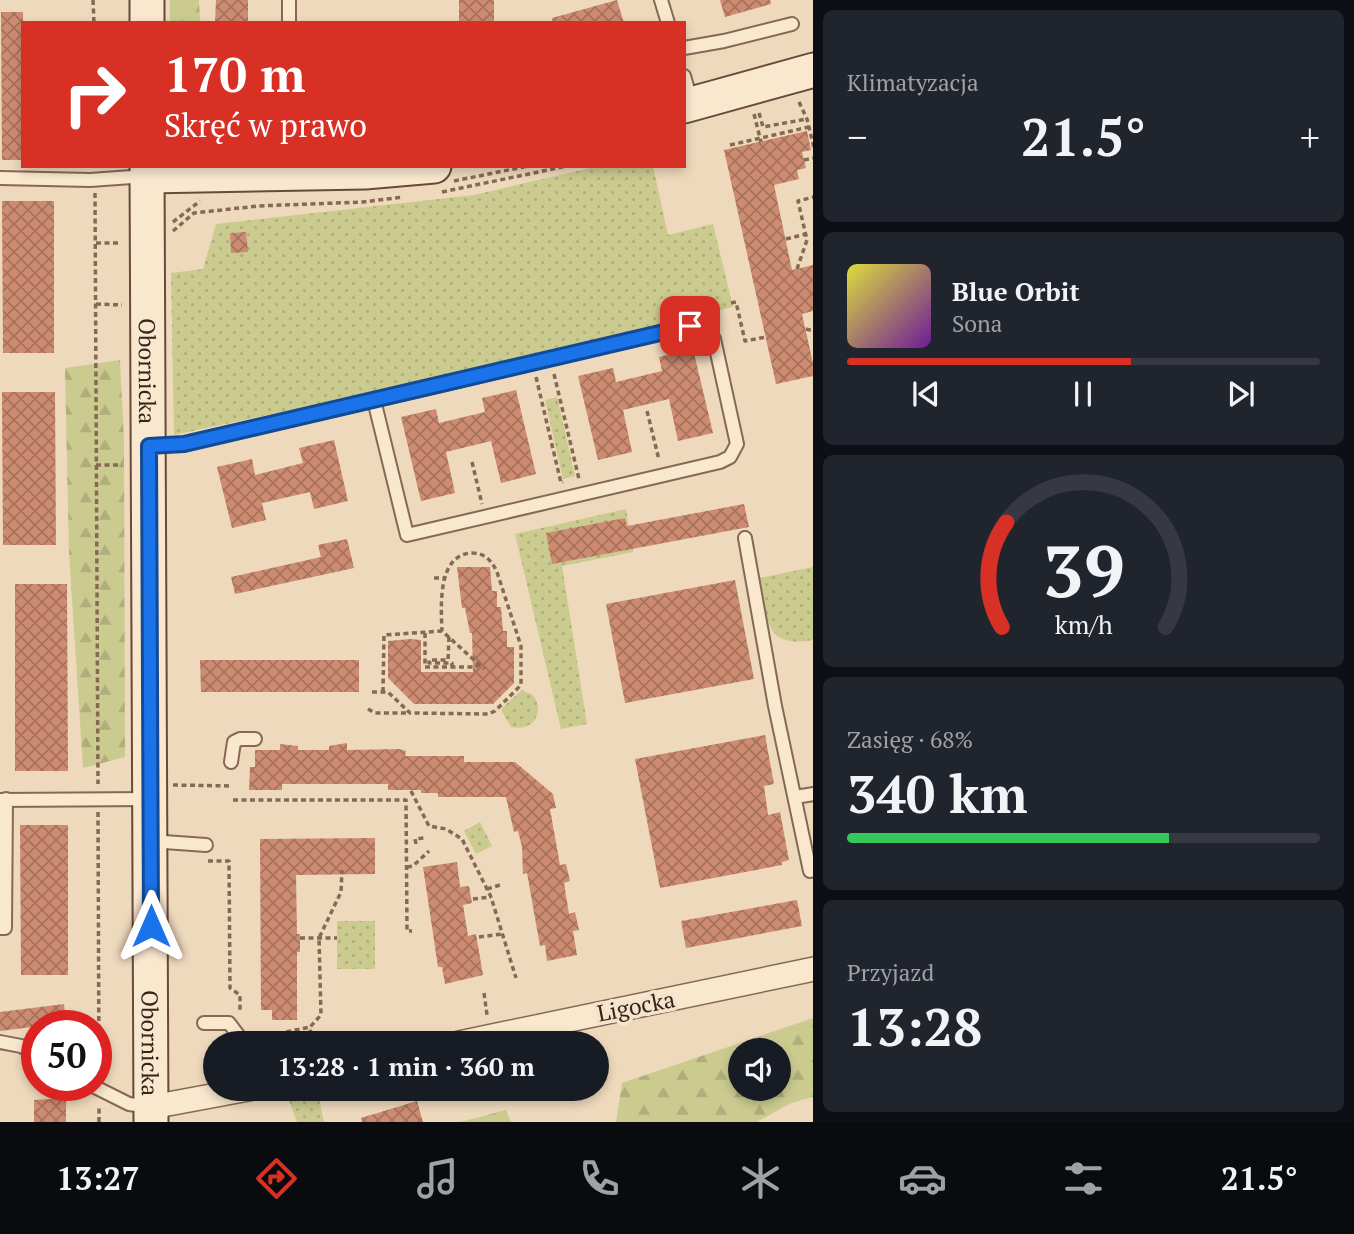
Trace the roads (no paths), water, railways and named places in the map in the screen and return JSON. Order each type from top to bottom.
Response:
[{"type":"main road","points":[[147,0],[147,21]]},
{"type":"main road","points":[[687,95],[813,70]]},
{"type":"main road","points":[[147,171],[365,172],[411,168]]},
{"type":"main road","name":"Obornicka","points":[[147,171],[149,446],[159,792],[150,841],[151,1114]]},
{"type":"street","name":"Ligocka","points":[[516,1031],[813,969]]},
{"type":"street","points":[[151,1114],[204,1101]]},
{"type":"lane","points":[[289,0],[289,21]]},
{"type":"lane","points":[[661,0],[667,21]]},
{"type":"lane","points":[[686,48],[792,24]]},
{"type":"lane","points":[[0,178],[95,179],[147,171]]},
{"type":"lane","points":[[149,446],[184,444],[690,326],[704,329],[714,339],[737,444],[730,457],[720,462],[407,536],[374,400]]},
{"type":"lane","points":[[746,538],[775,706],[810,871]]},
{"type":"lane","points":[[231,762],[234,742],[255,738]]},
{"type":"lane","points":[[0,928],[5,928],[3,799],[159,792]]},
{"type":"lane","points":[[795,797],[813,794]]},
{"type":"lane","points":[[150,841],[206,845]]},
{"type":"lane","points":[[204,1023],[229,1023],[235,1031]]},
{"type":"lane","points":[[0,1042],[21,1046]]},
{"type":"lane","points":[[112,1093],[151,1114]]}]
